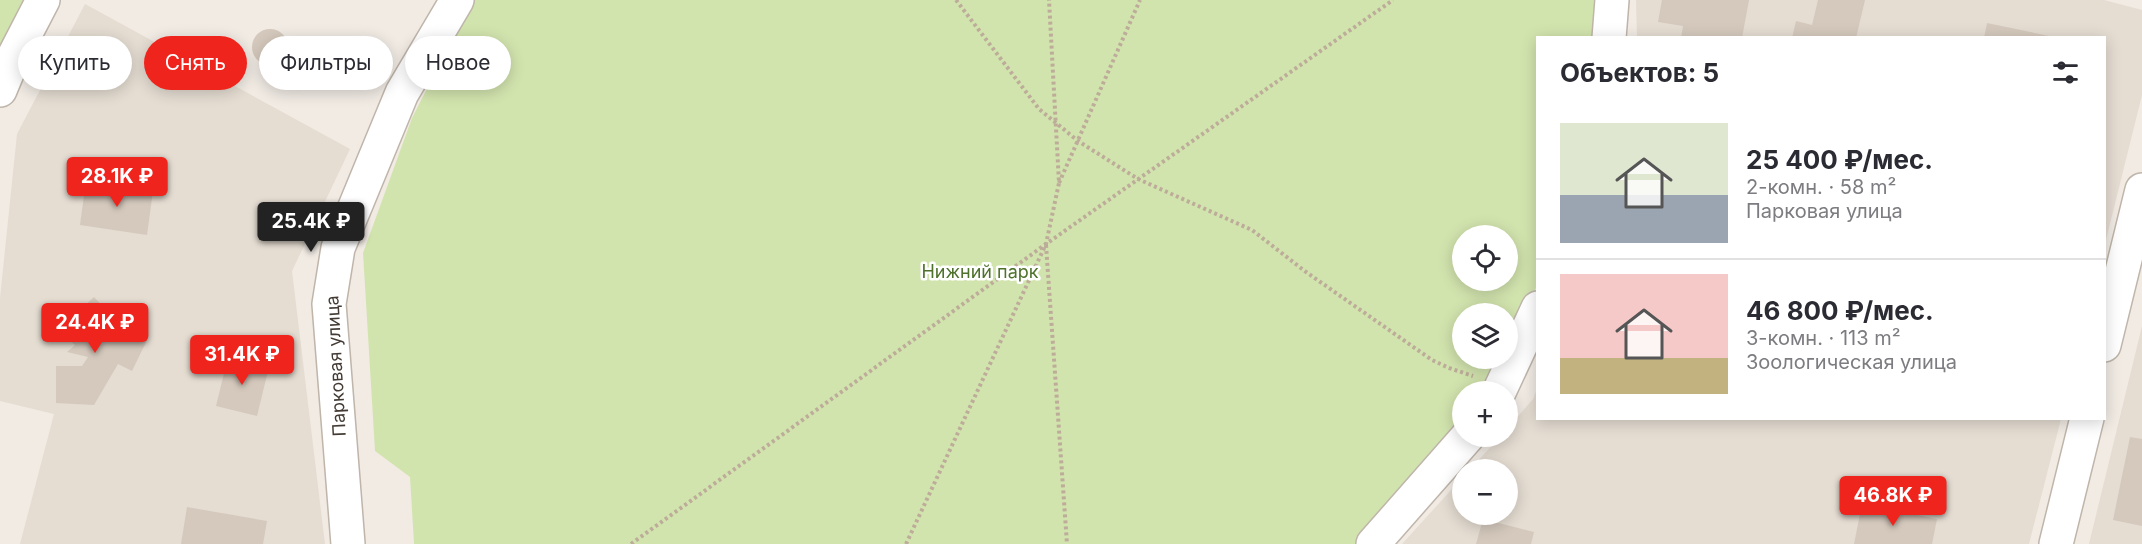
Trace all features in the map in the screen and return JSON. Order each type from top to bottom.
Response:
[{"type":"street","points":[[0,90],[15,54],[43,0]]},
{"type":"street","name":"Парковая улица","points":[[348,544],[328,304],[338,248],[402,93],[457,0]]},
{"type":"street","points":[[1609,36],[1612,0]]},
{"type":"street","points":[[2106,337],[2142,190]]},
{"type":"street","points":[[1504,381],[1536,312]]},
{"type":"street","points":[[2056,544],[2086,420]]},
{"type":"street","points":[[1373,544],[1458,447]]},
{"type":"path","points":[[956,0],[1039,109],[1078,141],[1138,179],[1252,230],[1306,272],[1431,360],[1483,381]]},
{"type":"path","points":[[1049,0],[1059,183]]},
{"type":"path","points":[[906,544],[1046,244],[1059,183],[1140,0]]},
{"type":"path","points":[[632,544],[1046,244],[1393,0]]},
{"type":"path","points":[[1046,244],[1067,544]]},
{"type":"shaded area","points":[[1636,0],[2104,0],[2142,10],[2142,95],[2106,240],[2106,36],[1637,36]]},
{"type":"shaded area","points":[[85,4],[144,36],[144,90],[242,90],[350,149],[292,271],[325,544],[20,544],[54,414],[0,401],[0,298],[17,134],[40,90],[132,90],[132,36],[68,36]]},
{"type":"shaded area","points":[[2142,326],[2142,544],[2089,544]]},
{"type":"shaded area","points":[[1536,392],[1536,420],[2061,420],[2029,544],[1402,544],[1452,489],[1452,525],[1518,525],[1518,459],[1479,459],[1491,447],[1518,447],[1518,416],[1533,399]]},
{"type":"green space","points":[[0,0],[25,0],[0,57]]},
{"type":"green space","name":"Нижний парк","points":[[472,0],[1597,0],[1594,36],[1536,36],[1536,287],[1518,329],[1518,303],[1452,303],[1452,369],[1500,369],[1495,381],[1452,381],[1452,438],[1359,544],[414,544],[410,477],[375,451],[363,253],[412,118],[426,90],[511,90],[511,36],[454,36]]},
{"type":"building","points":[[1662,0],[1749,0],[1742,36],[1681,36],[1683,26],[1658,22]]},
{"type":"building","points":[[1818,0],[1865,0],[1856,36],[1792,36],[1796,21],[1812,25]]},
{"type":"building","points":[[1987,23],[2049,36],[1984,36]]},
{"type":"building","points":[[270,29],[282,35],[259,36],[258,59],[252,47],[258,35]]},
{"type":"building","points":[[86,181],[153,191],[147,235],[80,225]]},
{"type":"building","points":[[94,297],[118,323],[148,338],[132,371],[118,364],[94,405],[56,403],[56,366],[82,366],[88,357],[67,352],[75,345],[59,330]]},
{"type":"building","points":[[228,357],[269,367],[257,416],[216,406]]},
{"type":"building","points":[[2130,437],[2142,439],[2142,526],[2113,520]]},
{"type":"building","points":[[1862,504],[1937,519],[1932,544],[1854,544]]},
{"type":"building","points":[[187,507],[267,521],[263,544],[181,544]]},
{"type":"building","points":[[1481,525],[1507,525],[1534,532],[1531,544],[1476,544]]}]
